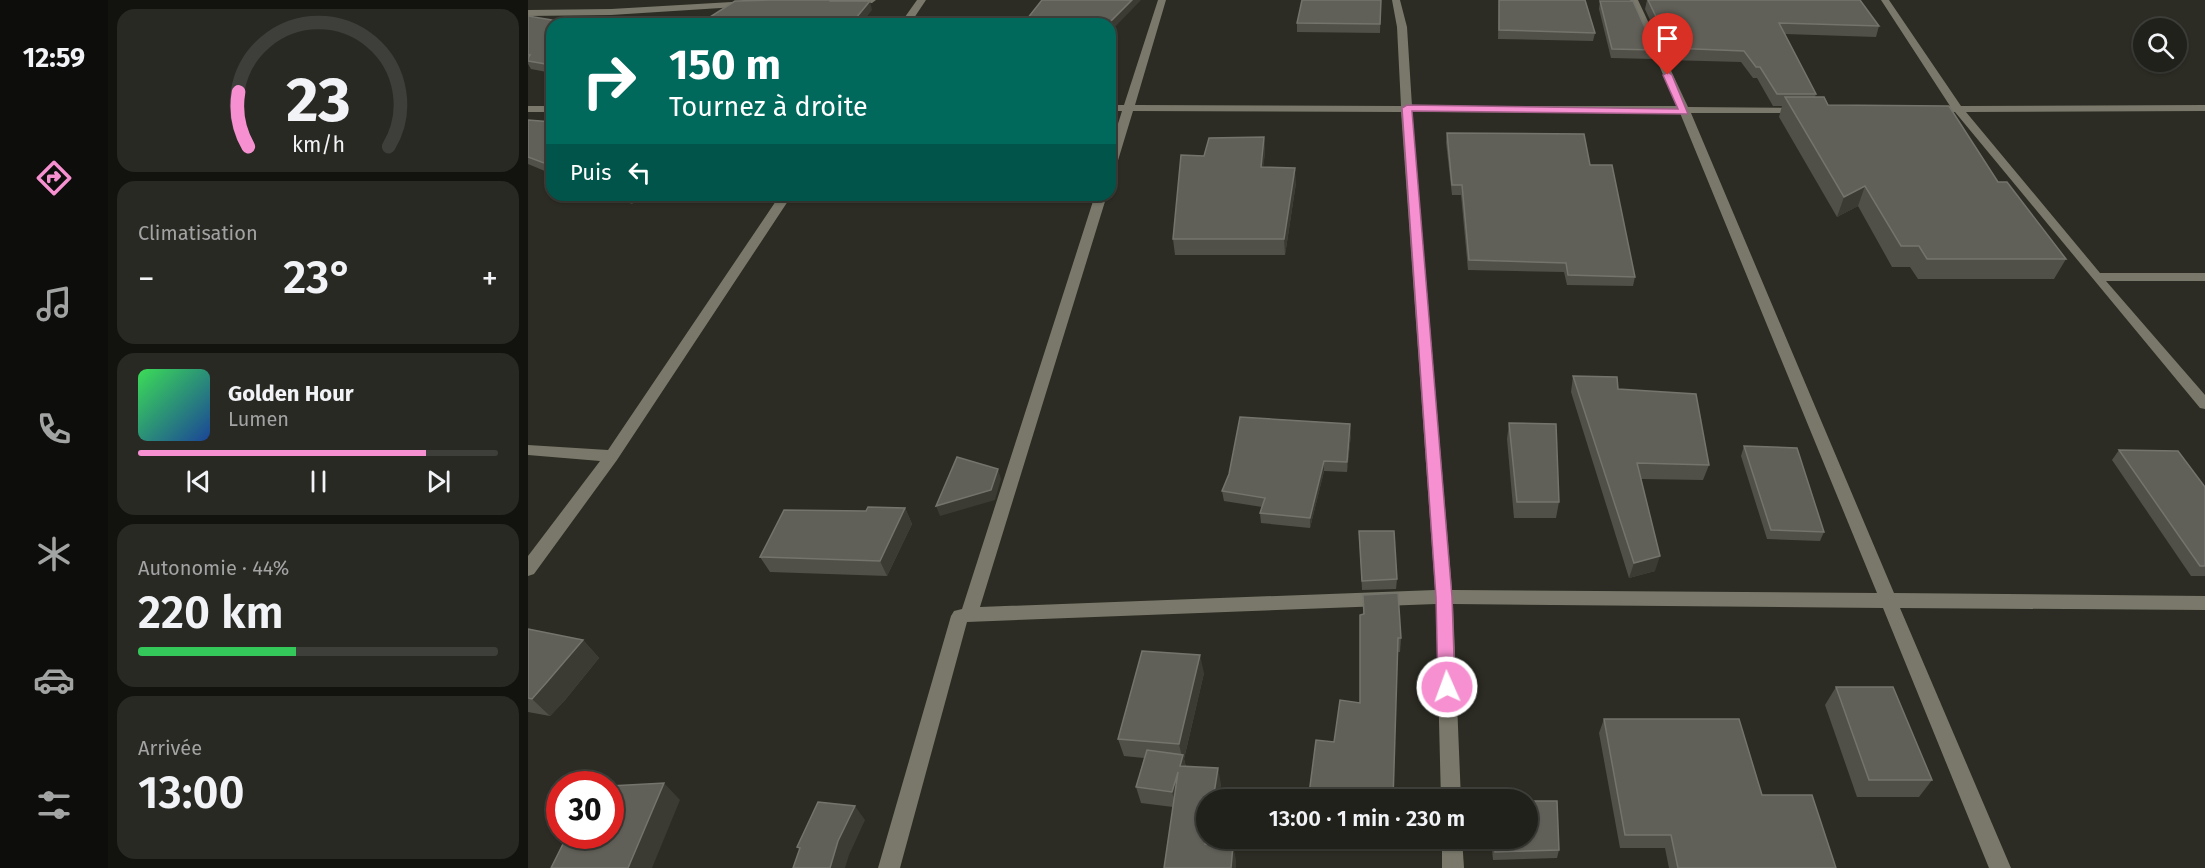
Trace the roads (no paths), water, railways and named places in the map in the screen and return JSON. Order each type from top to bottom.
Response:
[{"type":"street","points":[[815,2],[872,0]]},
{"type":"street","points":[[909,18],[922,0]]},
{"type":"street","points":[[1116,147],[1162,0]]},
{"type":"street","points":[[1396,0],[1402,27],[1444,597],[1451,789]]},
{"type":"street","points":[[1634,0],[1684,112],[1887,603],[2000,868]]},
{"type":"street","points":[[1885,0],[1957,108],[2096,277],[2205,404]]},
{"type":"street","points":[[528,13],[587,14],[655,7],[758,4]]},
{"type":"street","points":[[1116,109],[1407,108],[1684,112],[1815,110]]},
{"type":"street","points":[[1922,109],[2205,108]]},
{"type":"street","points":[[528,109],[546,109]]},
{"type":"street","points":[[528,569],[612,456],[782,201]]},
{"type":"street","points":[[969,615],[1099,201]]},
{"type":"street","points":[[2096,277],[2205,277]]},
{"type":"street","points":[[528,450],[612,456]]},
{"type":"street","points":[[889,868],[960,616],[1444,597],[1887,603],[2205,603]]},
{"type":"street","points":[[1452,849],[1453,868]]}]
